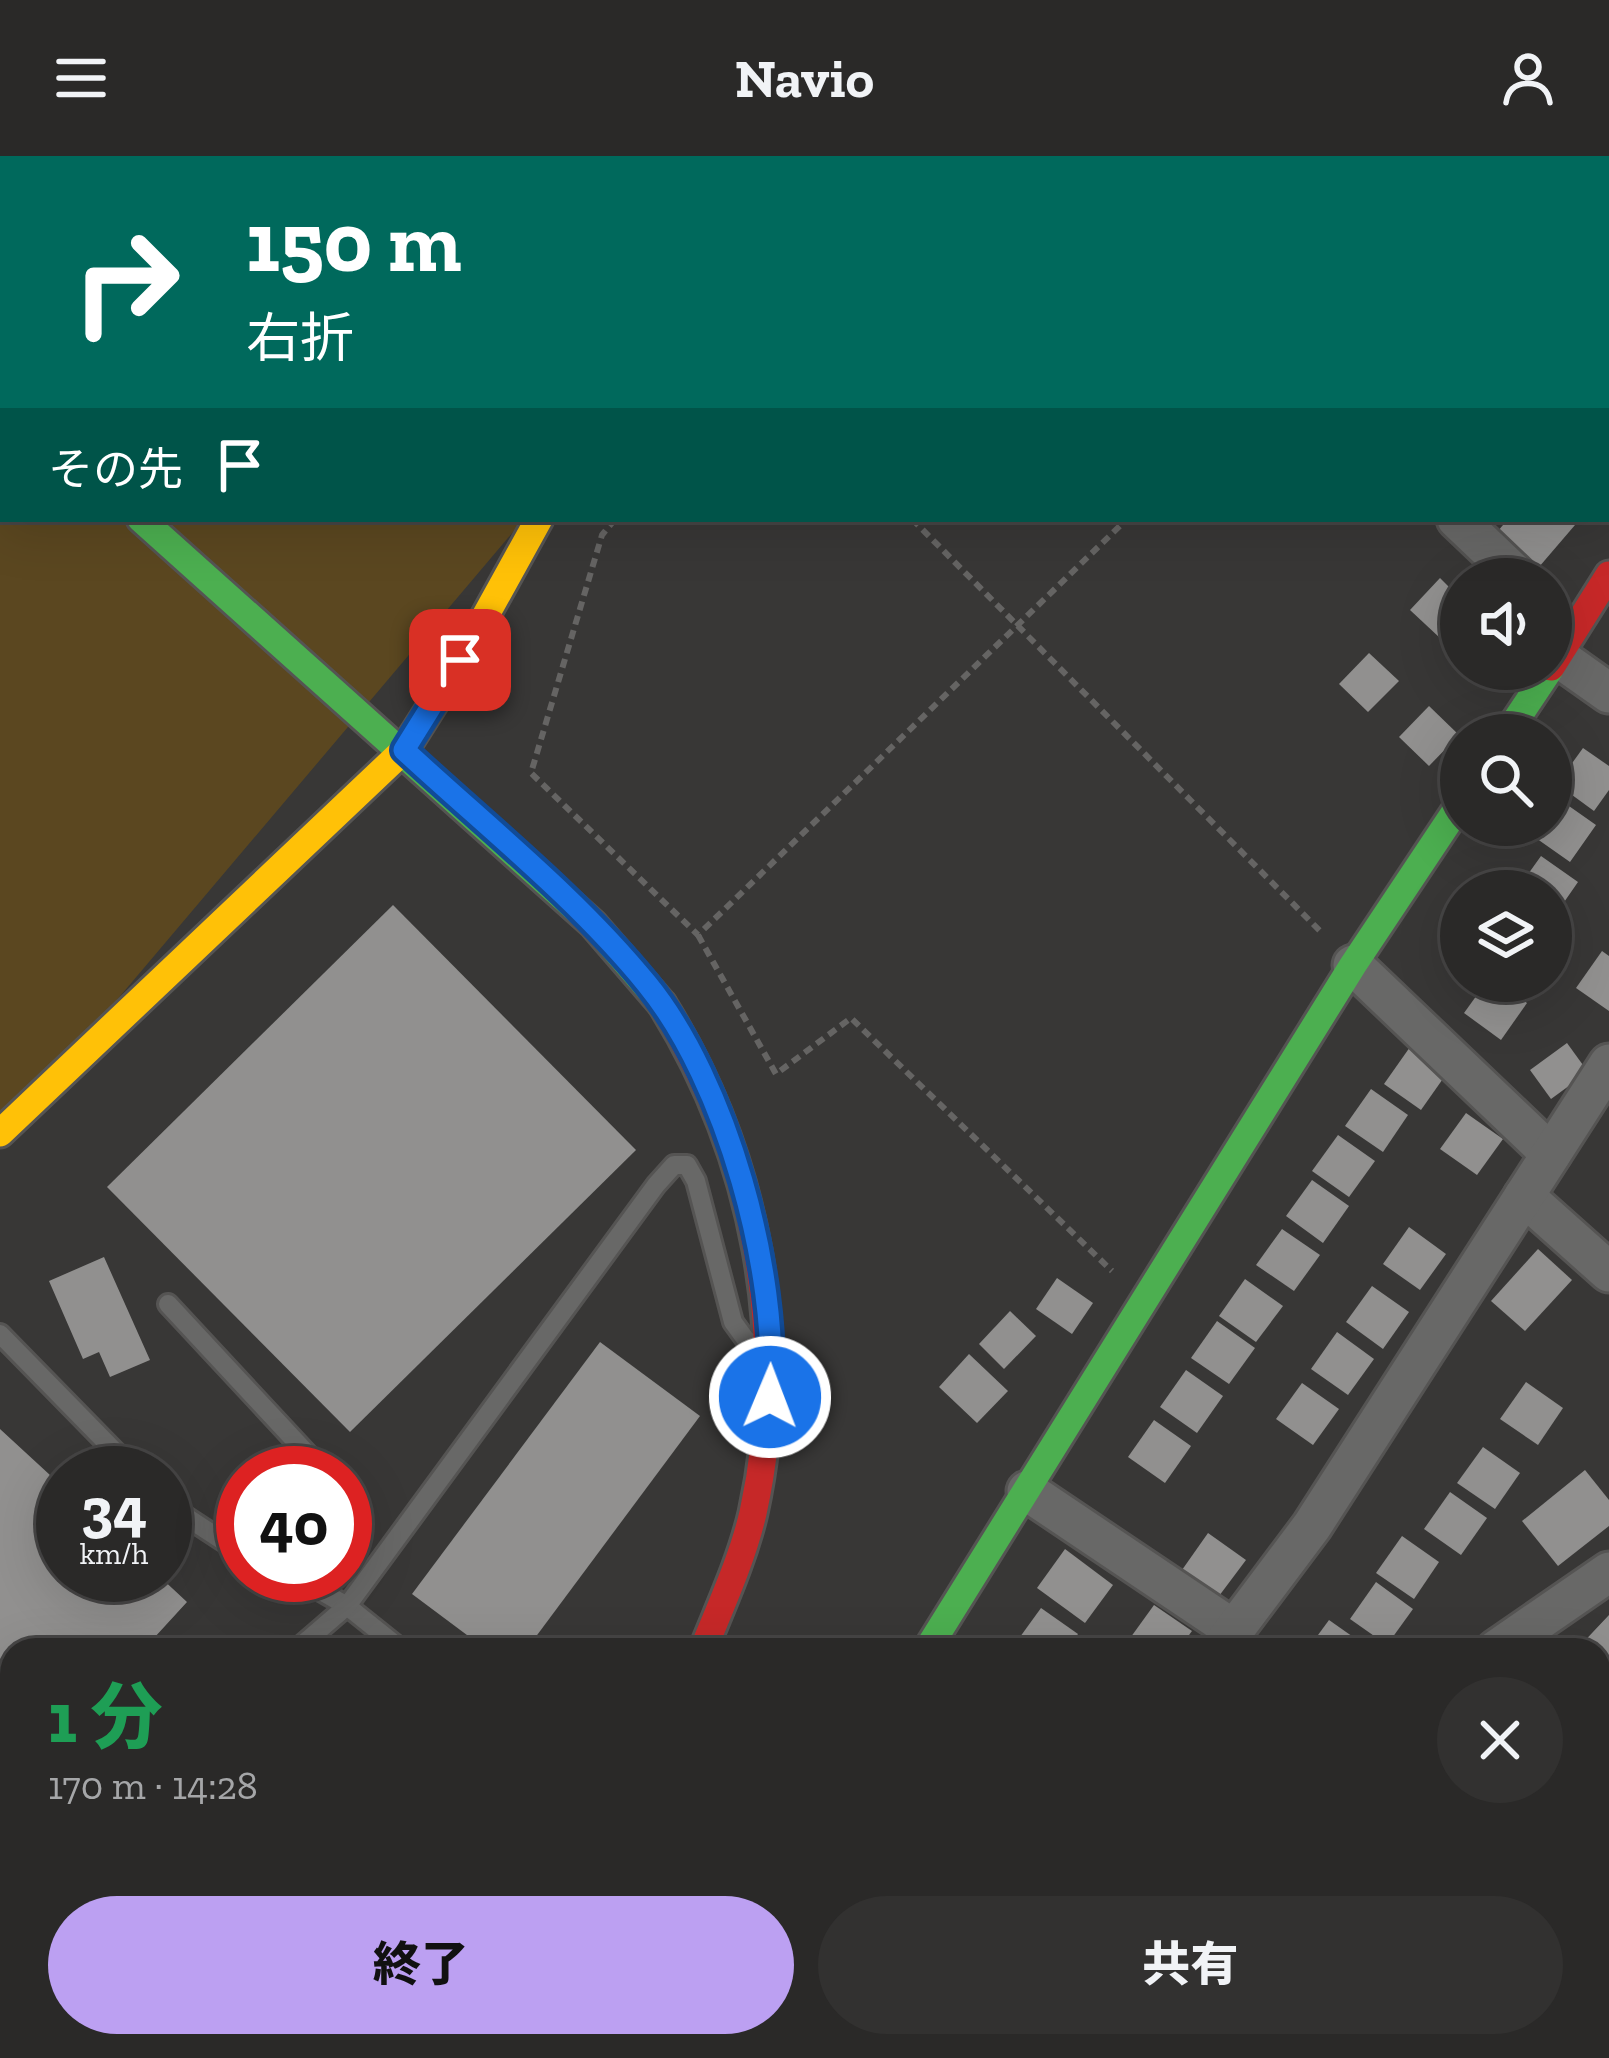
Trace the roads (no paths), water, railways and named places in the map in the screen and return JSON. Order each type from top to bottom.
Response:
[{"type":"street","points":[[144,522],[593,924],[650,987],[684,1042],[740,1171],[766,1292],[771,1352],[766,1432],[753,1515],[707,1638]]},
{"type":"street","points":[[0,1133],[404,750],[536,522]]},
{"type":"street","points":[[1460,522],[1498,558]]},
{"type":"street","points":[[1572,626],[1609,575]]},
{"type":"street","points":[[1572,660],[1609,693]]},
{"type":"street","points":[[935,1638],[1353,964],[1440,834]]},
{"type":"street","points":[[1353,964],[1552,1154]]},
{"type":"street","points":[[1228,1638],[1312,1526],[1609,1064]]},
{"type":"street","points":[[1524,1196],[1609,1272]]},
{"type":"street","points":[[1027,1491],[1223,1638]]},
{"type":"street","points":[[1513,1638],[1609,1572]]},
{"type":"lane","points":[[310,1638],[347,1606],[674,1165],[687,1165],[697,1181],[734,1322],[746,1340],[771,1352]]},
{"type":"lane","points":[[168,1304],[300,1446]]},
{"type":"lane","points":[[0,1334],[110,1446]]},
{"type":"lane","points":[[340,1602],[388,1638]]}]
